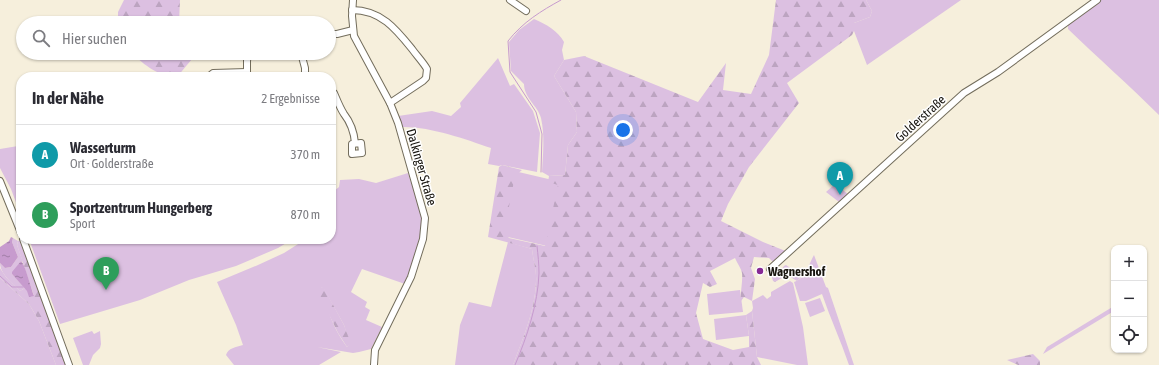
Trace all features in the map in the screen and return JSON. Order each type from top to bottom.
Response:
[{"type":"street","name":"Dalkinger Straße","points":[[353,0],[352,10],[354,36],[362,53],[384,89],[398,123],[423,208],[424,225],[420,252],[397,308],[377,345],[375,350],[374,365]]},
{"type":"street","points":[[510,0],[521,3],[526,11]]},
{"type":"street","name":"Golderstraße","points":[[770,269],[964,93],[998,72],[1097,0]]},
{"type":"street","points":[[352,10],[358,10],[385,20],[397,31],[426,69],[426,78],[423,81],[390,103]]},
{"type":"street","points":[[336,34],[353,30]]},
{"type":"street","points":[[247,60],[247,72]]},
{"type":"street","points":[[303,60],[305,72]]},
{"type":"street","points":[[336,97],[344,114],[348,117],[354,132],[355,144]]},
{"type":"street","points":[[0,181],[16,221]]},
{"type":"street","points":[[25,244],[69,365]]},
{"type":"green space","points":[[124,0],[180,0],[179,16],[118,16],[118,12]]},
{"type":"green space","points":[[776,0],[866,0],[872,11],[870,17],[854,23],[854,31],[852,35],[787,83],[799,103],[749,167],[728,204],[721,221],[763,242],[788,252],[775,264],[769,258],[754,257],[751,268],[755,279],[752,301],[744,297],[741,301],[742,273],[735,258],[710,271],[717,284],[710,287],[703,283],[696,313],[703,339],[733,350],[749,347],[746,315],[752,311],[757,357],[761,365],[513,365],[531,314],[535,293],[536,274],[532,249],[488,237],[499,167],[502,165],[522,170],[515,176],[504,232],[509,238],[545,246],[558,185],[548,182],[549,176],[565,175],[568,145],[577,132],[576,112],[554,76],[564,60],[584,56],[698,102],[726,63],[723,90],[751,94],[769,55]]},
{"type":"green space","points":[[866,0],[961,0],[867,65],[854,31],[854,23],[870,17],[872,11]]},
{"type":"green space","points":[[1100,0],[1159,0],[1159,115],[1068,29],[1068,23]]},
{"type":"green space","points":[[534,19],[551,28],[564,42],[562,50],[564,60],[554,76],[576,112],[577,132],[568,145],[565,175],[549,176],[542,172],[543,138],[541,118],[526,94],[524,84],[511,71],[509,42],[519,30]]},
{"type":"green space","points":[[498,58],[510,86],[514,84],[533,111],[540,133],[537,172],[502,165],[499,166],[488,164],[491,148],[470,141],[435,131],[412,127],[401,127],[398,116],[432,111],[451,116],[461,107],[460,103]]},
{"type":"green space","points":[[140,60],[191,60],[181,72],[156,72]]},
{"type":"green space","points":[[16,146],[16,202],[0,168],[0,149]]},
{"type":"green space","points":[[510,170],[561,182],[547,246],[495,234]]},
{"type":"green space","points":[[408,173],[419,204],[421,215],[421,232],[419,241],[405,284],[362,269],[351,292],[367,302],[365,307],[370,310],[366,320],[382,327],[371,349],[353,353],[317,347],[341,352],[319,365],[234,365],[226,355],[233,348],[243,345],[217,282],[284,253],[298,244],[336,244],[336,189],[339,187],[340,180],[359,179],[376,183]],"holes":[[[321,287],[324,289],[344,325],[350,344],[347,347],[331,318]]]},
{"type":"green space","points":[[835,184],[848,194],[839,202],[826,192]]},
{"type":"green space","points":[[13,238],[16,240],[16,244],[23,262],[21,261],[12,274],[25,288],[20,291],[4,275],[0,263],[5,268],[11,267],[18,257],[12,242]]},
{"type":"green space","points":[[508,242],[532,249],[536,278],[531,314],[513,365],[455,365],[460,325],[469,302],[491,307]]},
{"type":"green space","points":[[22,244],[67,365],[56,365],[39,321],[29,304],[0,278],[0,268],[6,277],[20,291],[25,288],[34,296],[17,245]]},
{"type":"green space","points":[[31,244],[285,244],[236,266],[189,280],[140,300],[60,324]]},
{"type":"green space","points":[[814,255],[826,287],[828,288],[854,365],[849,365],[822,294],[806,301],[800,301],[794,282],[804,275]]},
{"type":"green space","points":[[786,265],[802,276],[797,281],[787,275],[775,282],[773,281],[771,274],[774,273],[778,275]]},
{"type":"green space","points":[[0,278],[29,304],[39,321],[56,365],[0,365]]},
{"type":"green space","points":[[790,281],[793,283],[803,327],[808,365],[797,365],[757,357],[752,301],[763,295],[767,299],[771,296],[771,292]]},
{"type":"green space","points":[[317,288],[324,288],[344,325],[351,344],[347,347],[338,333],[318,292]]},
{"type":"green space","points":[[740,290],[743,312],[709,315],[707,294]]},
{"type":"green space","points":[[820,298],[825,311],[810,317],[805,303]]},
{"type":"green space","points":[[1111,308],[1111,313],[1043,354],[1047,347]]},
{"type":"green space","points":[[746,315],[749,336],[716,340],[714,319]]},
{"type":"green space","points":[[92,331],[94,334],[100,331],[100,348],[93,355],[89,365],[83,365],[73,338]]},
{"type":"green space","points":[[1033,354],[1040,361],[1040,365],[1018,365],[1007,360]]},
{"type":"water","points":[[11,237],[13,238],[12,242],[18,257],[11,267],[5,268],[0,263],[0,247],[9,241]]},
{"type":"water","points":[[21,261],[26,271],[34,296],[29,297],[27,291],[12,274]]},
{"type":"waterway","points":[[541,172],[542,134],[536,112],[510,72],[508,41],[520,28],[546,8],[561,0]]},
{"type":"waterway","points":[[515,365],[528,332],[537,297],[539,273],[537,246]]},
{"type":"waterway","points":[[0,276],[12,287],[23,287]]},
{"type":"place","name":"Wasserturm","points":[[840,195]]},
{"type":"place","name":"Wagnershof","points":[[760,271]]},
{"type":"place","name":"Sportzentrum Hungerberg","points":[[106,290]]}]
